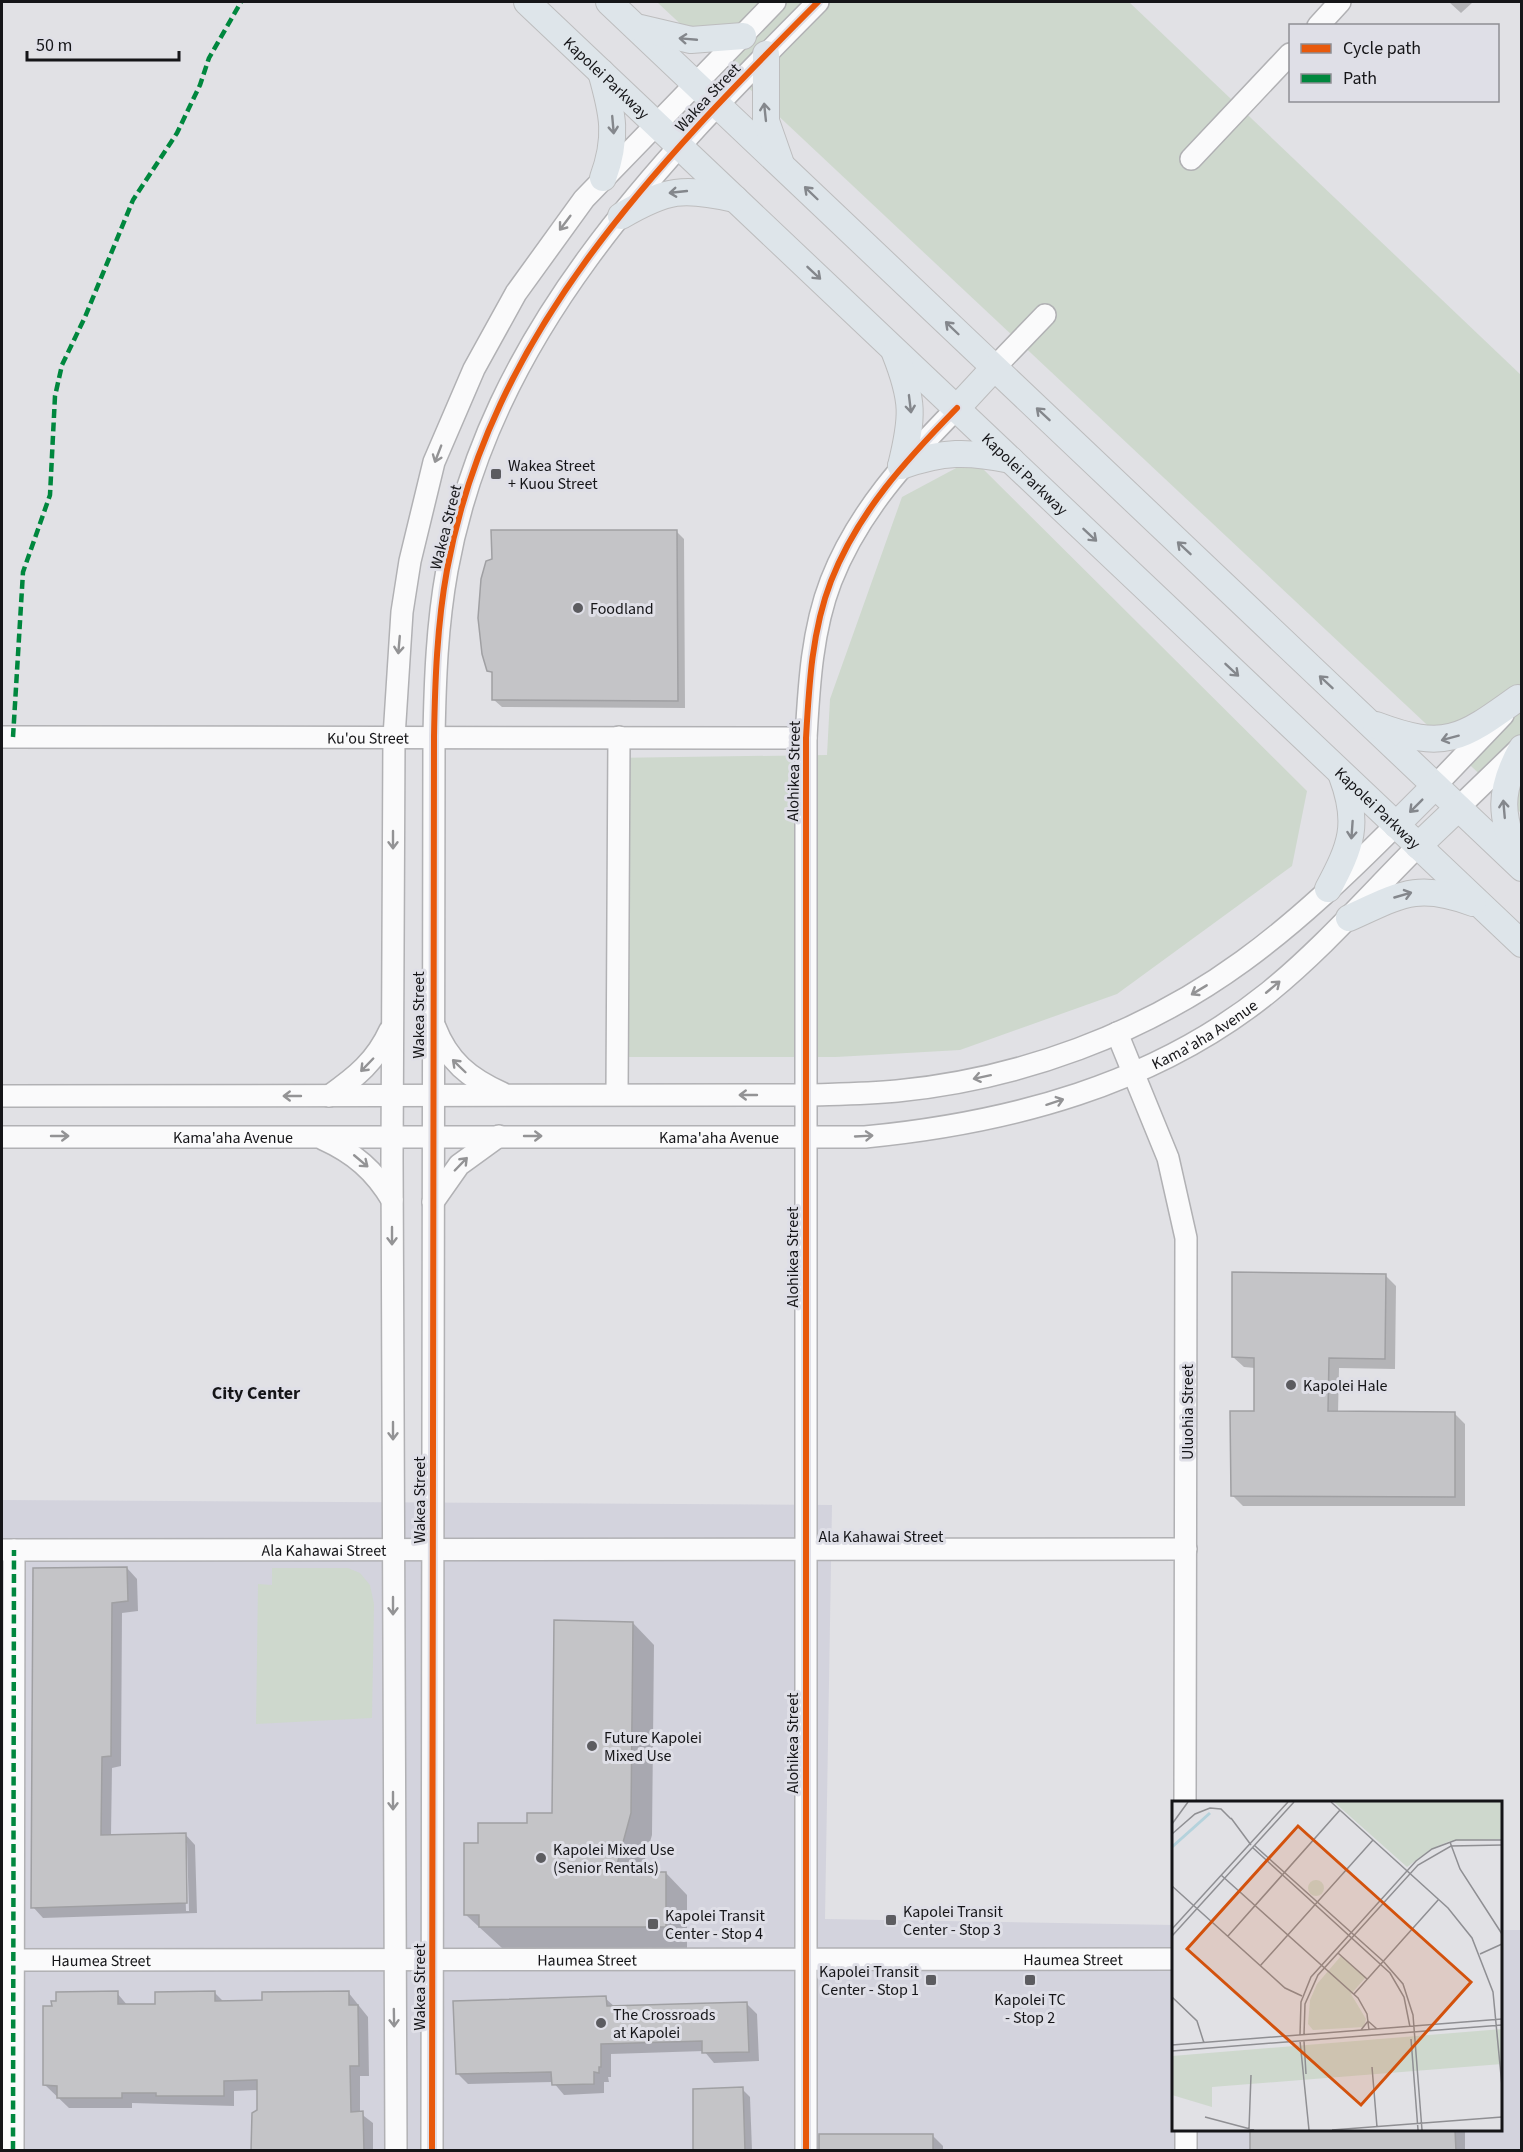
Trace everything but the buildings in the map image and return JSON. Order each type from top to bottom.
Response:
[{"type":"main road","name":"Kapolei Parkway","points":[[527,2],[1521,944]]},
{"type":"main road","points":[[609,2],[1520,866]]},
{"type":"main road","points":[[635,26],[691,40],[746,33]]},
{"type":"main road","points":[[769,51],[766,121],[783,167]]},
{"type":"main road","points":[[601,72],[614,127],[610,158],[603,178]]},
{"type":"main road","points":[[621,216],[663,194],[681,191],[704,192],[736,199]]},
{"type":"main road","points":[[893,348],[905,378],[912,409],[901,466]]},
{"type":"main road","points":[[957,408],[994,368]]},
{"type":"main road","points":[[901,466],[931,455],[957,452],[1011,460]]},
{"type":"main road","points":[[1368,723],[1404,736],[1442,740],[1485,722],[1520,696]]},
{"type":"main road","points":[[1520,866],[1507,830],[1503,798],[1506,780],[1521,747]]},
{"type":"main road","points":[[1328,889],[1346,855],[1352,835],[1351,803],[1341,773]]},
{"type":"main road","points":[[1396,825],[1435,786]]},
{"type":"main road","points":[[1418,846],[1458,808]]},
{"type":"main road","points":[[1349,918],[1395,897],[1413,892],[1432,891],[1450,894],[1482,907]]},
{"type":"street","name":"Wakea Street","points":[[396,2151],[393,1960],[394,737],[402,612],[418,521],[434,462],[469,380],[516,293],[567,220],[603,178],[775,2]]},
{"type":"street","name":"Wakea Street","points":[[432,2151],[433,1203],[431,1017],[436,666],[447,568],[480,451],[512,378],[544,320],[640,188],[818,2]]},
{"type":"street","points":[[1320,24],[1340,2]]},
{"type":"street","points":[[1191,159],[1289,55]]},
{"type":"street","points":[[994,368],[1045,315]]},
{"type":"street","name":"Alohikea Street","points":[[806,2151],[808,1960],[806,738],[814,647],[831,582],[860,523],[901,466],[957,408]]},
{"type":"street","points":[[1435,786],[1520,696]]},
{"type":"street","name":"Ku'ou Street","points":[[2,737],[806,738]]},
{"type":"street","points":[[617,1094],[619,737]]},
{"type":"street","points":[[1458,808],[1521,747]]},
{"type":"street","points":[[2,1095],[806,1095],[897,1091],[987,1076],[1064,1053],[1117,1033],[1170,1007],[1235,967],[1286,927],[1396,825]]},
{"type":"street","name":"Kama'aha Avenue","points":[[2,1137],[806,1137],[885,1135],[990,1120],[1041,1107],[1134,1072],[1187,1046],[1229,1020],[1268,992],[1349,918],[1418,846]]},
{"type":"street","points":[[431,1017],[443,1048],[458,1067],[481,1083],[508,1096]]},
{"type":"street","points":[[329,1096],[367,1067],[382,1049],[392,1024]]},
{"type":"street","name":"Uluohia Street","points":[[1117,1033],[1168,1158],[1186,1238],[1185,1801]]},
{"type":"street","points":[[317,1136],[345,1148],[366,1165],[392,1201]]},
{"type":"street","points":[[433,1203],[459,1165],[499,1136]]},
{"type":"street","name":"Ala Kahawai Street","points":[[8,1550],[1186,1549]]},
{"type":"street","points":[[8,1550],[7,1960],[13,2151]]},
{"type":"street","name":"Haumea Street","points":[[7,1960],[1172,1959]]},
{"type":"street","points":[[1186,2131],[1186,2151]]},
{"type":"shaded area","points":[[657,2],[1129,2],[1521,375],[1521,813]]},
{"type":"shaded area","points":[[973,459],[1307,791],[1292,866],[1117,994],[960,1050],[836,1057],[623,1057],[610,758],[827,755],[830,699],[902,497]]},
{"type":"shaded area","points":[[2,1500],[832,1505],[825,1919],[1172,1925],[1172,2131],[1502,2131],[1502,1930],[1521,1930],[1521,2150],[2,2150]]},
{"type":"shaded area","points":[[272,1568],[348,1568],[360,1573],[370,1585],[374,1604],[372,1718],[256,1724],[258,1584],[272,1585]]},
{"type":"marked path","points":[[13,737],[23,572],[50,495],[55,396],[62,365],[85,317],[133,200],[177,133],[200,85],[209,58],[241,2]]},
{"type":"marked path","points":[[13,2150],[14,1550]]},
{"type":"cycle path","points":[[432,2150],[434,737],[437,653],[447,570],[469,484],[500,404],[541,329],[588,258],[641,191],[698,126],[818,2]]},
{"type":"cycle path","points":[[806,2150],[806,738],[810,678],[825,600],[842,556],[855,532],[902,467],[957,408]]},
{"type":"place","name":"Wakea Street + Kuou Street","points":[[496,474]]},
{"type":"place","name":"Foodland","points":[[578,608]]},
{"type":"place","name":"Kapolei Hale","points":[[1291,1385]]},
{"type":"place","name":"Future Kapolei Mixed Use","points":[[592,1746]]},
{"type":"place","name":"Kapolei Mixed Use (Senior Rentals)","points":[[541,1858]]},
{"type":"place","name":"Kapolei Transit Center - Stop 3","points":[[891,1920]]},
{"type":"place","name":"Kapolei Transit Center - Stop 4","points":[[653,1924]]},
{"type":"place","name":"Kapolei Transit Center - Stop 1","points":[[931,1980]]},
{"type":"place","name":"Kapolei TC - Stop 2","points":[[1030,1980]]},
{"type":"place","name":"The Crossroads at Kapolei","points":[[601,2023]]},
{"type":"district","name":"City Center","points":[[256,1393]]}]
